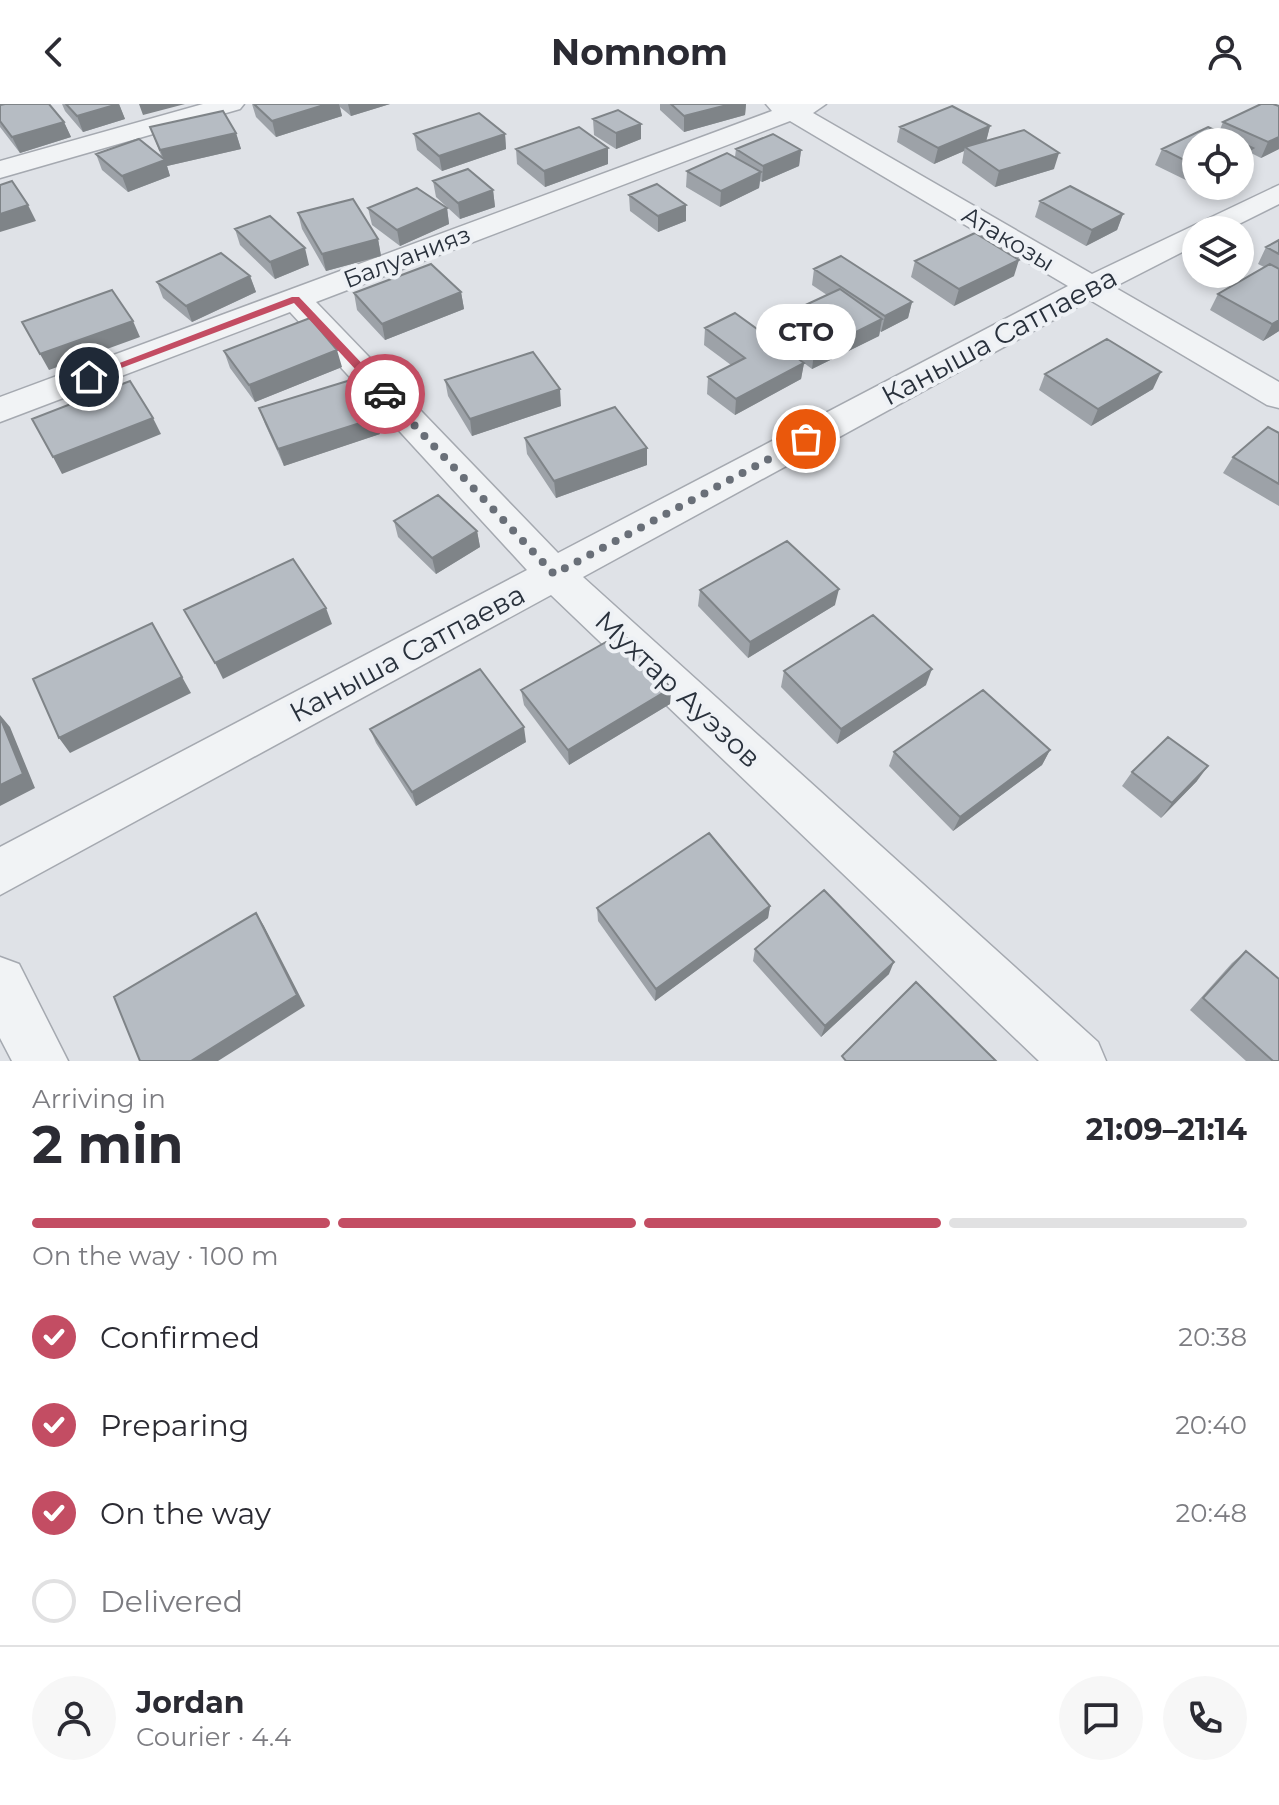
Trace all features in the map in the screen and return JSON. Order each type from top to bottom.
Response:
[{"type":"street","points":[[0,170],[231,104]]},
{"type":"street","name":"Атакозы","points":[[795,107],[1089,288],[1279,397]]},
{"type":"street","name":"Балуанияз","points":[[0,410],[795,107]]},
{"type":"street","points":[[1232,216],[1279,193]]},
{"type":"street","name":"Каныша Сатпаева","points":[[0,872],[1182,241]]},
{"type":"street","name":"Мухтар Ауэзов","points":[[295,299],[554,574],[1079,1061]]},
{"type":"street","points":[[0,983],[41,1061]]},
{"type":"building","points":[[49,104],[64,122],[12,137],[0,121],[0,105]]},
{"type":"building","points":[[66,104],[118,104],[77,116]]},
{"type":"building","points":[[254,104],[327,104],[272,121]]},
{"type":"building","points":[[671,104],[731,104],[684,116]]},
{"type":"building","points":[[1261,104],[1279,106],[1279,137],[1268,142],[1254,136],[1254,128],[1236,128],[1223,122]]},
{"type":"building","points":[[952,106],[990,126],[938,148],[900,127]]},
{"type":"building","points":[[618,110],[641,124],[616,133],[593,119]]},
{"type":"building","points":[[223,111],[236,133],[160,150],[150,127]]},
{"type":"building","points":[[479,113],[505,134],[439,156],[414,134]]},
{"type":"building","points":[[579,127],[608,148],[544,171],[516,149]]},
{"type":"building","points":[[1024,130],[1059,153],[999,171],[965,147]]},
{"type":"building","points":[[773,134],[801,150],[763,166],[736,149]]},
{"type":"building","points":[[139,139],[165,160],[122,176],[96,154]]},
{"type":"building","points":[[1182,139],[1182,159],[1162,149]]},
{"type":"building","points":[[727,153],[761,172],[721,191],[687,171]]},
{"type":"building","points":[[468,169],[493,190],[458,203],[433,181]]},
{"type":"building","points":[[12,181],[28,205],[0,214],[0,185]]},
{"type":"building","points":[[657,184],[686,205],[658,216],[629,195]]},
{"type":"building","points":[[1070,186],[1123,214],[1092,230],[1040,201]]},
{"type":"building","points":[[417,188],[447,208],[397,230],[368,208]]},
{"type":"building","points":[[353,199],[378,239],[322,254],[298,213]]},
{"type":"building","points":[[270,216],[305,248],[270,262],[235,229]]},
{"type":"building","points":[[975,233],[1019,260],[959,289],[915,261]]},
{"type":"building","points":[[1279,240],[1279,254],[1266,247]]},
{"type":"building","points":[[221,253],[250,276],[186,306],[157,282]]},
{"type":"building","points":[[841,256],[912,302],[885,316],[814,269]]},
{"type":"building","points":[[431,264],[461,292],[382,324],[354,293]]},
{"type":"building","points":[[1270,264],[1279,269],[1279,320],[1272,324],[1218,294],[1228,288],[1254,288],[1254,273]]},
{"type":"building","points":[[840,289],[882,319],[814,353],[773,320]]},
{"type":"building","points":[[112,290],[133,321],[40,354],[22,322]]},
{"type":"building","points":[[735,313],[804,363],[736,399],[708,377],[745,358],[705,328]]},
{"type":"building","points":[[310,318],[337,350],[249,385],[224,351]]},
{"type":"building","points":[[1107,339],[1161,372],[1098,409],[1045,374]]},
{"type":"building","points":[[533,352],[560,389],[470,419],[445,380]]},
{"type":"building","points":[[354,379],[376,418],[278,449],[259,408]]},
{"type":"building","points":[[130,381],[153,418],[53,457],[32,419]]},
{"type":"building","points":[[615,407],[647,448],[554,481],[525,438]]},
{"type":"building","points":[[1268,427],[1279,433],[1279,484],[1233,457]]},
{"type":"building","points":[[438,495],[477,531],[432,558],[394,521]]},
{"type":"building","points":[[787,541],[839,589],[750,642],[700,590]]},
{"type":"building","points":[[293,559],[326,608],[215,663],[184,610]]},
{"type":"building","points":[[873,615],[932,669],[841,729],[784,671]]},
{"type":"building","points":[[152,623],[182,677],[59,738],[33,679]]},
{"type":"building","points":[[622,633],[671,688],[568,750],[521,690]]},
{"type":"building","points":[[480,669],[524,727],[412,792],[370,729]]},
{"type":"building","points":[[983,690],[1050,750],[960,817],[894,752]]},
{"type":"building","points":[[0,717],[23,774],[0,785]]},
{"type":"building","points":[[1168,737],[1208,766],[1172,803],[1132,772]]},
{"type":"building","points":[[709,833],[770,906],[656,989],[597,908]]},
{"type":"building","points":[[824,890],[894,962],[825,1026],[755,949]]},
{"type":"building","points":[[256,913],[297,995],[191,1061],[140,1061],[114,997]]},
{"type":"building","points":[[1246,951],[1279,979],[1279,1061],[1273,1061],[1203,998]]},
{"type":"building","points":[[916,982],[996,1061],[846,1061],[842,1056]]},
{"type":"way so far","points":[[385,394],[554,574],[806,439]]},
{"type":"place","name":"CTO","points":[[806,439]]},
{"type":"route","points":[[89,377],[295,299],[385,394]]}]
